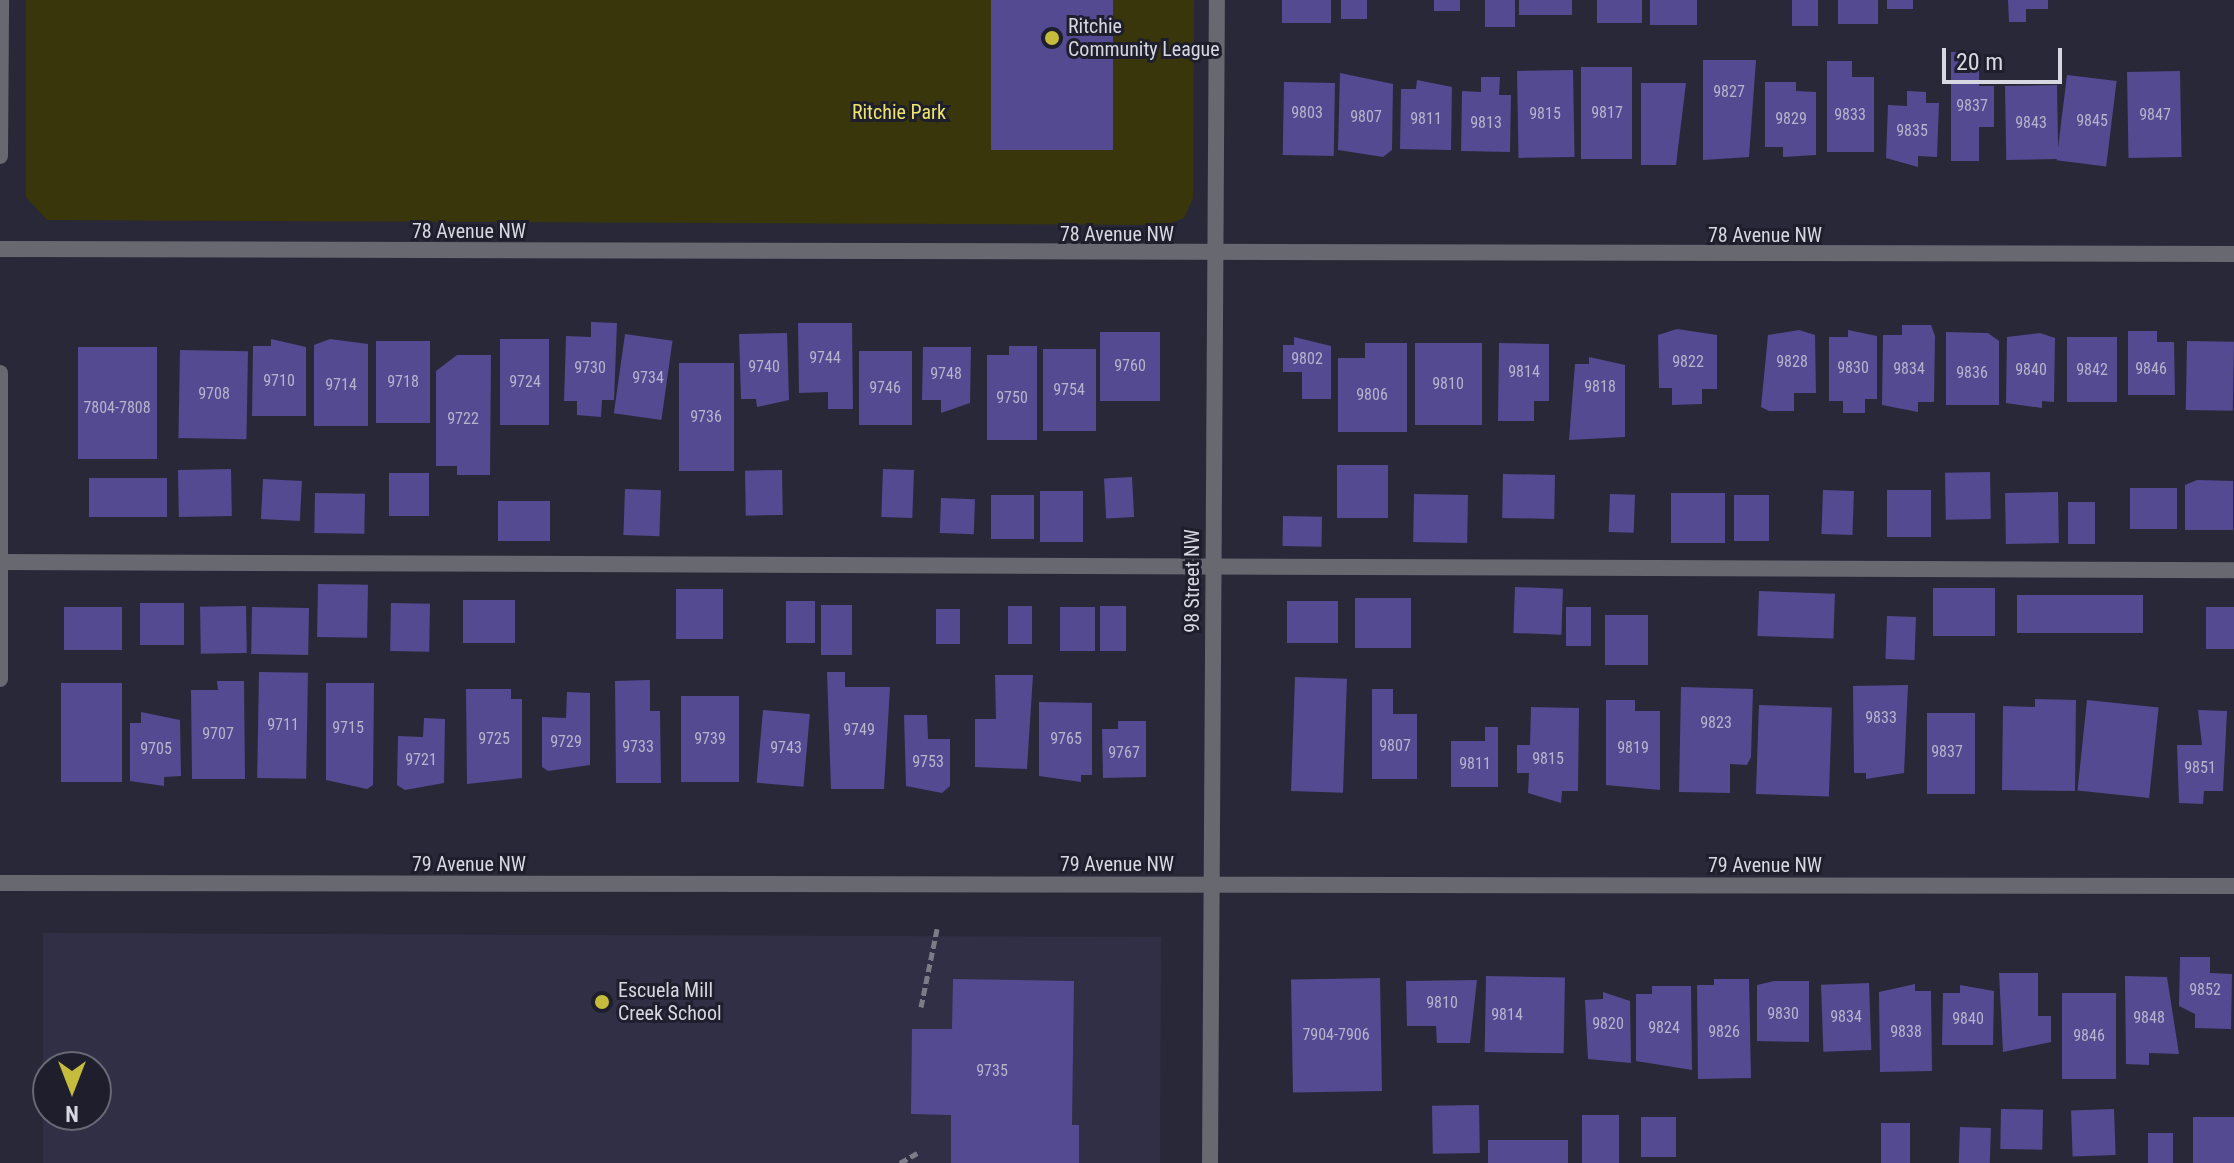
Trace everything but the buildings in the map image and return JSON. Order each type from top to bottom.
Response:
[{"type":"street","points":[[0,156],[1,0]]},
{"type":"street","name":"98 Street NW","points":[[1210,1163],[1211,565],[1217,0]]},
{"type":"street","name":"78 Avenue NW","points":[[0,249],[1215,255],[2234,254]]},
{"type":"street","points":[[0,373],[0,679]]},
{"type":"street","points":[[0,562],[2234,570]]},
{"type":"street","name":"79 Avenue NW","points":[[0,883],[2234,886]]},
{"type":"path","points":[[921,1007],[937,929]]},
{"type":"path","points":[[900,1163],[917,1153]]},
{"type":"shaded area","name":"Escuela Mill Creek School","points":[[43,933],[1161,937],[1160,1163],[43,1163],[43,1131],[112,1131],[112,1051],[43,1051]]},
{"type":"green space","name":"Ritchie Park","points":[[26,0],[1194,0],[1193,198],[1184,218],[1166,225],[47,220],[26,197]]},
{"type":"place","name":"Ritchie Community League","points":[[1052,38]]},
{"type":"place","name":"Escuela Mill Creek School","points":[[602,1002]]}]
